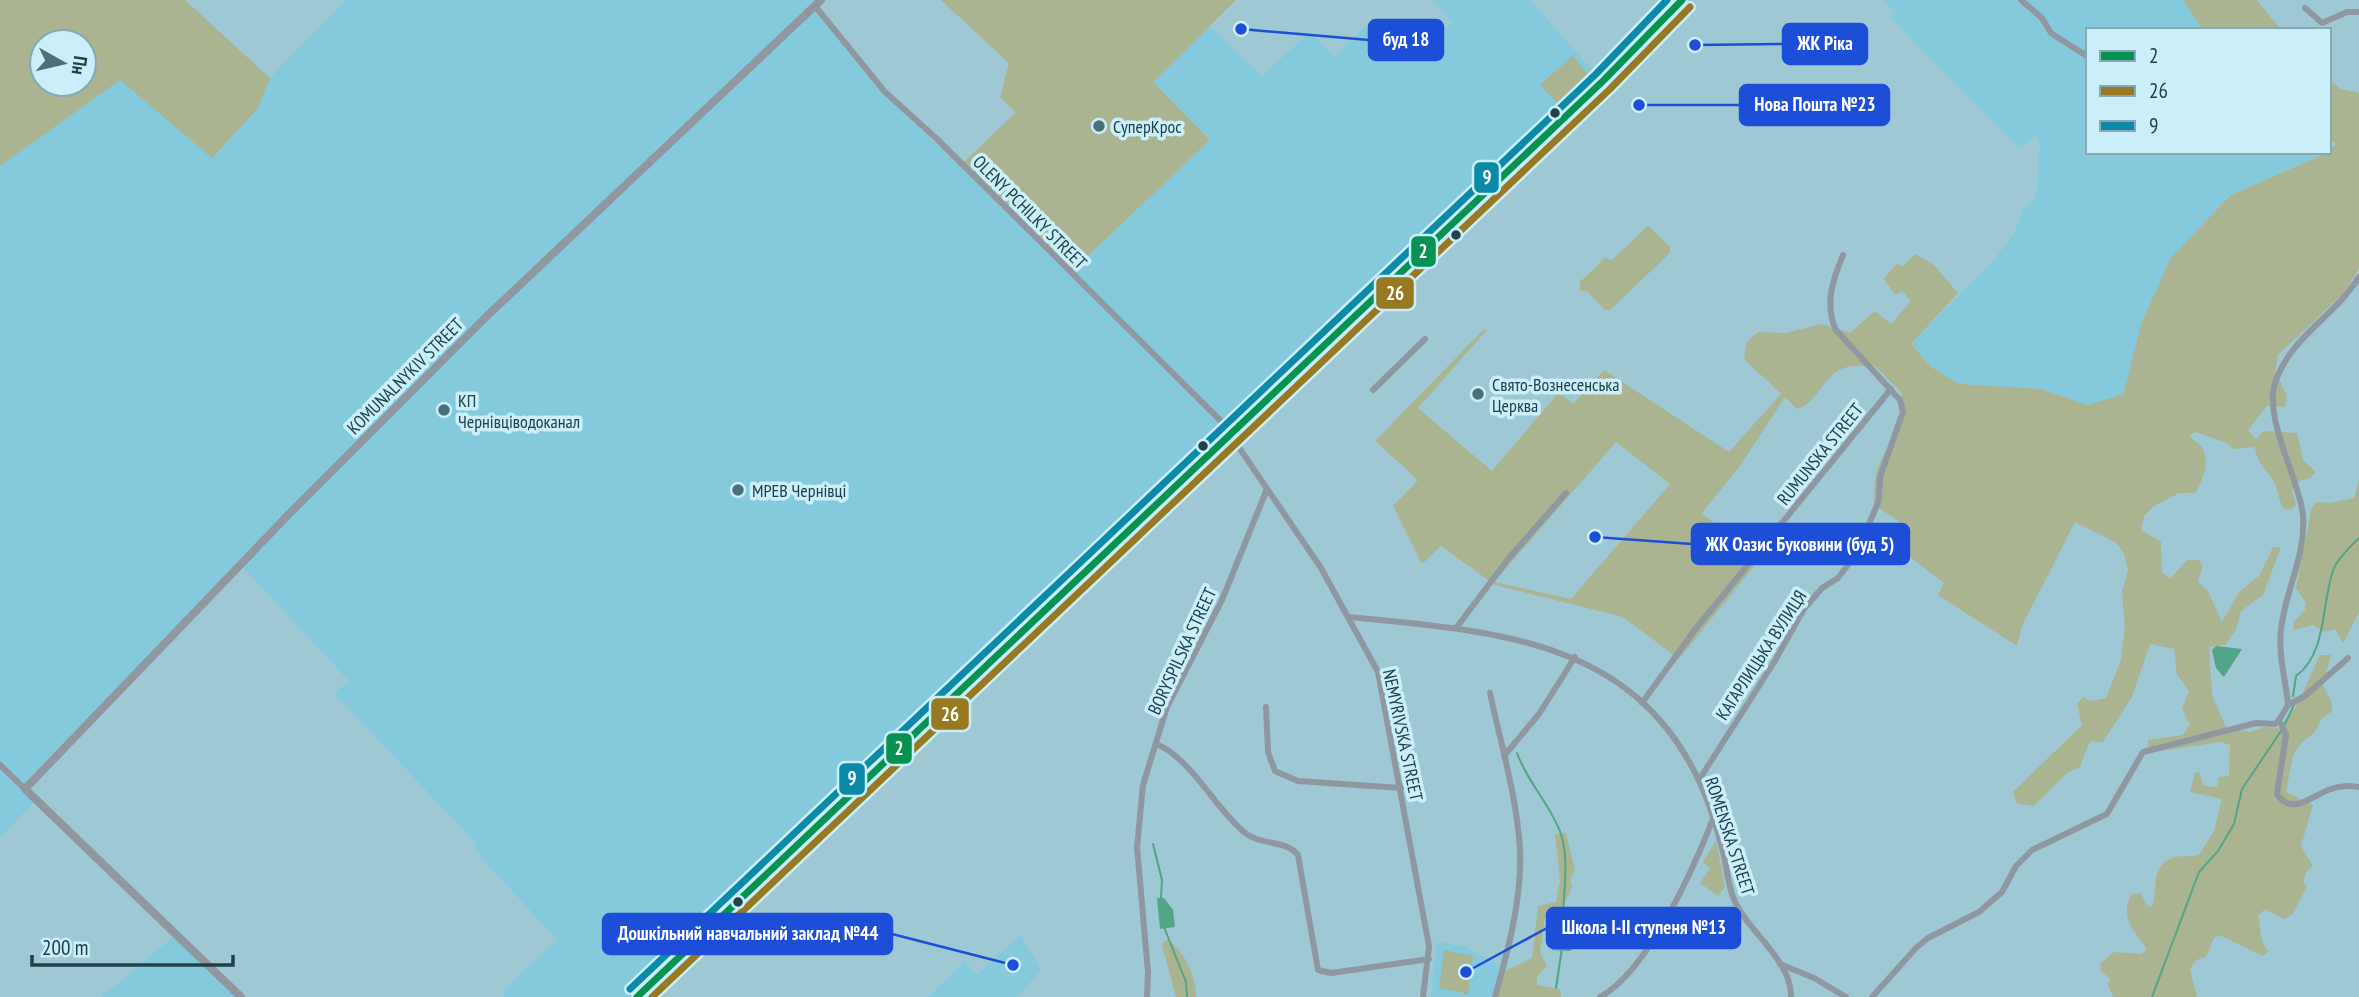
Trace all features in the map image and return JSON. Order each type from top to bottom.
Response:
[{"type":"main road","points":[[637,997],[1606,78],[1682,0]]},
{"type":"street","points":[[2021,0],[2042,18],[2051,33],[2086,56]]},
{"type":"street","name":"OLENY PCHILKY STREET","points":[[818,3],[885,92],[936,138],[1231,433]]},
{"type":"street","name":"KOMUNALNYKIV STREET","points":[[25,789],[290,513],[487,316],[818,3]]},
{"type":"street","points":[[2305,8],[2322,23],[2329,23],[2347,12],[2359,12]]},
{"type":"street","name":"КАГАРЛИЦЬКА ВУЛИЦЯ","points":[[1699,780],[1773,664],[1804,609],[1822,588],[1838,578],[1869,530],[1879,500],[1880,477],[1903,412],[1900,400],[1836,330],[1830,318],[1835,274],[1843,255]]},
{"type":"street","points":[[2280,723],[2288,705],[2281,662],[2281,631],[2303,550],[2303,517],[2275,412],[2275,382],[2289,354],[2320,318],[2347,296],[2359,277]]},
{"type":"street","points":[[1373,390],[1425,339]]},
{"type":"street","name":"RUMUNSKA STREET","points":[[1642,703],[1694,631],[1891,389]]},
{"type":"street","name":"NEMYRIVSKA STREET","points":[[1231,433],[1349,617],[1378,672],[1429,946],[1423,997]]},
{"type":"street","name":"BORYSPILSKA STREET","points":[[1147,997],[1148,972],[1137,847],[1143,785],[1167,707],[1222,600],[1267,489]]},
{"type":"street","points":[[1456,628],[1509,558],[1566,494]]},
{"type":"street","name":"ROMENSKA STREET","points":[[1349,617],[1493,633],[1575,657],[1601,669],[1642,703],[1675,739],[1699,780],[1713,818],[1735,902],[1780,964],[1791,997]]},
{"type":"street","points":[[1503,755],[1539,715],[1575,657]]},
{"type":"street","points":[[2288,705],[2305,696],[2348,658]]},
{"type":"street","points":[[1490,693],[1515,802],[1520,852],[1515,914],[1495,997]]},
{"type":"street","points":[[1266,707],[1268,752],[1275,771],[1297,781],[1401,789]]},
{"type":"street","points":[[1872,997],[1916,948],[1979,912],[2002,892],[2016,866],[2032,850],[2107,814],[2143,752],[2256,723],[2280,723]]},
{"type":"street","points":[[2280,723],[2286,735],[2277,794],[2282,802],[2293,806],[2304,804],[2328,790],[2342,786],[2359,787]]},
{"type":"street","points":[[1156,744],[1167,748],[1209,797],[1253,840],[1283,845],[1298,855],[1318,970],[1332,973],[1429,959]]},
{"type":"street","points":[[0,765],[241,997]]},
{"type":"street","points":[[1600,997],[1619,984],[1645,951],[1693,869],[1713,818]]},
{"type":"street","points":[[1780,964],[1814,978],[1846,997]]},
{"type":"shaded area","points":[[0,0],[185,0],[270,78],[258,108],[212,158],[120,80],[98,96],[98,28],[28,28],[28,98],[95,98],[0,166]]},
{"type":"shaded area","points":[[346,0],[817,0],[813,5],[865,74],[1070,273],[1210,140],[1153,82],[1209,26],[1262,76],[1310,32],[1334,57],[1372,20],[1409,61],[1453,22],[1433,0],[1530,0],[1603,82],[640,997],[504,997],[505,989],[557,939],[484,861],[476,850],[476,843],[334,693],[349,681],[239,563],[26,786],[37,798],[0,838],[0,166],[120,80],[258,108],[270,78]]},
{"type":"shaded area","name":"СуперКрос","points":[[941,0],[1236,0],[1153,82],[1210,140],[1070,273],[961,165],[1016,112],[1000,98],[1009,63]]},
{"type":"shaded area","points":[[1883,0],[2183,0],[2202,28],[2086,28],[2086,154],[2323,154],[2231,195],[2171,257],[2142,322],[2123,394],[2088,405],[2041,389],[1959,384],[1931,367],[1911,344],[1992,262],[2013,236],[2025,206],[2033,202],[2038,185],[2040,142],[2036,136],[2019,148],[1890,17],[1895,11]]},
{"type":"shaded area","points":[[2183,0],[2257,0],[2279,28],[2202,28]]},
{"type":"shaded area","points":[[1573,55],[1592,80],[1561,107],[1540,85]]},
{"type":"shaded area","points":[[2331,80],[2340,89],[2359,93],[2359,268],[2346,291],[2278,355],[2275,372],[2287,396],[2285,407],[2267,406],[2248,430],[2256,440],[2263,431],[2297,433],[2303,460],[2316,472],[2310,478],[2295,482],[2292,490],[2296,505],[2292,509],[2284,509],[2276,485],[2260,462],[2255,447],[2233,449],[2227,443],[2195,432],[2190,436],[2203,449],[2206,459],[2198,489],[2195,493],[2179,493],[2154,506],[2144,516],[2141,530],[2161,542],[2162,572],[2170,579],[2187,560],[2199,560],[2203,566],[2198,582],[2208,591],[2222,622],[2239,592],[2260,575],[2273,547],[2281,547],[2263,595],[2241,611],[2236,630],[2225,645],[2209,647],[2212,695],[2226,727],[2250,732],[2264,727],[2279,728],[2296,707],[2320,655],[2331,655],[2323,685],[2332,703],[2332,711],[2321,719],[2315,732],[2301,743],[2293,755],[2286,792],[2313,805],[2301,846],[2313,866],[2307,871],[2303,882],[2307,887],[2292,915],[2284,919],[2265,909],[2258,916],[2262,941],[2268,952],[2263,956],[2219,935],[2214,938],[2206,957],[2196,960],[2190,969],[2197,997],[2113,997],[2108,985],[2110,979],[2100,970],[2101,963],[2114,952],[2141,954],[2147,950],[2128,919],[2131,894],[2141,893],[2147,906],[2152,907],[2160,867],[2175,857],[2199,855],[2214,831],[2222,799],[2190,792],[2195,772],[2200,773],[2203,786],[2217,787],[2219,777],[2229,776],[2230,745],[2220,742],[2148,753],[2148,740],[2183,735],[2190,725],[2182,709],[2189,691],[2177,675],[2174,649],[2150,644],[2132,697],[2103,742],[2090,741],[2080,767],[2067,773],[2034,806],[2016,803],[2013,792],[2082,725],[2077,704],[2083,697],[2090,701],[2106,698],[2121,660],[2125,626],[2122,592],[2128,570],[2124,553],[2115,542],[2075,522],[2022,626],[2017,646],[1938,595],[1944,583],[1910,557],[1902,523],[1874,505],[1877,470],[1898,425],[1898,401],[1903,394],[1874,365],[1848,367],[1837,371],[1811,401],[1797,409],[1785,397],[1740,466],[1702,513],[1759,560],[1679,659],[1623,617],[1495,585],[1441,546],[1422,564],[1393,506],[1418,480],[1375,441],[1484,329],[1530,368],[1486,331],[1418,408],[1492,471],[1559,392],[1573,404],[1604,370],[1729,452],[1781,394],[1744,359],[1747,342],[1758,332],[1786,333],[1821,324],[1850,333],[1875,311],[1891,324],[1911,301],[1902,291],[1895,295],[1884,279],[1896,264],[1903,266],[1915,254],[1934,265],[1958,293],[1911,344],[1931,367],[1959,384],[2041,389],[2088,405],[2123,394],[2142,322],[2171,257],[2231,195],[2324,154],[2331,154],[2336,144],[2331,140]],"holes":[[[1616,442],[1670,484],[1571,599],[1494,582]]]},
{"type":"shaded area","points":[[1648,226],[1670,247],[1670,253],[1610,310],[1605,310],[1587,291],[1580,291],[1580,282],[1606,257],[1611,261]]},
{"type":"shaded area","points":[[2359,480],[2359,612],[2343,643],[2335,629],[2325,632],[2313,625],[2294,630],[2293,623],[2305,610],[2306,603],[2296,588],[2312,507],[2316,502],[2330,503],[2354,498]]},
{"type":"shaded area","points":[[2216,646],[2242,649],[2224,677],[2216,668],[2212,650]]},
{"type":"shaded area","points":[[1566,833],[1575,870],[1570,879],[1572,887],[1560,913],[1545,916],[1540,953],[1547,966],[1537,977],[1537,985],[1560,989],[1561,997],[1497,997],[1503,972],[1532,958],[1538,906],[1556,902],[1560,880],[1555,834]]},
{"type":"shaded area","points":[[1716,840],[1725,887],[1718,896],[1700,883],[1710,868],[1703,862]]},
{"type":"shaded area","points":[[1157,898],[1164,898],[1173,910],[1175,927],[1160,929]]},
{"type":"shaded area","points":[[1563,915],[1573,922],[1571,951],[1552,950],[1557,918]]},
{"type":"shaded area","points":[[1021,935],[1041,970],[1017,997],[928,997],[965,961],[977,975]]},
{"type":"shaded area","points":[[173,937],[238,997],[102,997]]},
{"type":"shaded area","points":[[1167,939],[1179,950],[1188,965],[1196,997],[1176,997],[1162,945]]},
{"type":"shaded area","points":[[1437,942],[1464,946],[1500,966],[1492,997],[1431,997]]},
{"type":"shaded area","points":[[1444,950],[1473,956],[1468,994],[1439,988]]},
{"type":"waterway","points":[[2293,696],[2296,676],[2314,654],[2319,640],[2334,568],[2359,538]]},
{"type":"waterway","points":[[2284,726],[2294,705]]},
{"type":"waterway","points":[[2152,997],[2199,872],[2218,851],[2234,824],[2242,789],[2281,731]]},
{"type":"waterway","points":[[1517,753],[1561,834],[1565,864],[1563,915]]},
{"type":"waterway","points":[[1153,844],[1162,880],[1161,898]]},
{"type":"waterway","points":[[1164,927],[1186,982],[1187,997]]},
{"type":"waterway","points":[[1556,988],[1562,948]]},
{"type":"transit line","name":"9","points":[[630,989],[1596,74],[1667,0]]},
{"type":"transit line","name":"2","points":[[637,997],[1603,81],[1682,0]]},
{"type":"transit line","name":"26","points":[[652,997],[1610,89],[1690,7]]},
{"type":"place","name":"буд 18","points":[[1241,29]]},
{"type":"place","name":"ЖК Ріка","points":[[1695,45]]},
{"type":"place","name":"Нова Пошта №23","points":[[1639,105]]},
{"type":"place","name":"СуперКрос","points":[[1099,126]]},
{"type":"place","name":"Свято-Вознесенська Церква","points":[[1478,394]]},
{"type":"place","name":"КП Чернівціводоканал","points":[[444,410]]},
{"type":"place","name":"МРЕВ Чернівці","points":[[738,490]]},
{"type":"place","name":"ЖК Оазис Буковини (буд 5)","points":[[1595,537]]},
{"type":"place","name":"Дошкільний навчальний заклад №44","points":[[1013,965]]},
{"type":"place","name":"Школа I-II ступеня №13","points":[[1466,972]]}]
